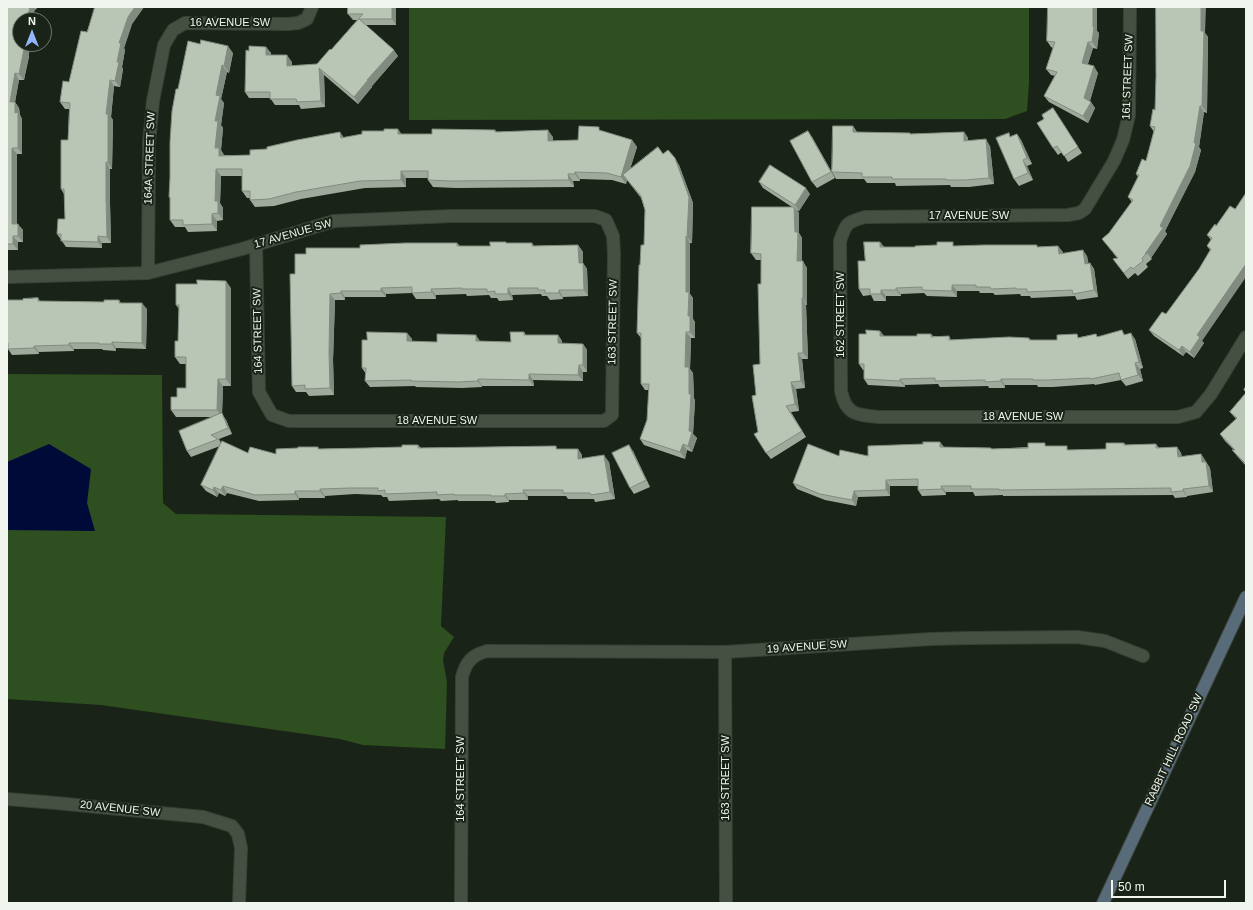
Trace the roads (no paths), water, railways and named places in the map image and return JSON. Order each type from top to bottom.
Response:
[{"type":"main road","name":"RABBIT HILL ROAD SW","points":[[1102,903],[1246,597]]},
{"type":"street","name":"16 AVENUE SW","points":[[164,45],[173,30],[185,23],[298,23],[307,19],[312,7]]},
{"type":"street","name":"161 STREET SW","points":[[1085,209],[1114,161],[1124,140],[1129,115],[1130,7]]},
{"type":"street","name":"164A STREET SW","points":[[148,273],[149,143],[153,102],[164,45]]},
{"type":"street","name":"17 AVENUE SW","points":[[852,221],[881,217],[1068,215],[1079,213],[1085,209]]},
{"type":"street","name":"17 AVENUE SW","points":[[7,277],[148,273],[256,245],[334,221],[452,216],[595,216],[606,220]]},
{"type":"street","name":"163 STREET SW","points":[[604,421],[612,415],[614,254],[612,236],[606,220]]},
{"type":"street","name":"162 STREET SW","points":[[850,411],[844,402],[841,391],[840,241],[844,227],[852,221]]},
{"type":"street","name":"164 STREET SW","points":[[256,245],[259,392],[272,415]]},
{"type":"street","name":"18 AVENUE SW","points":[[850,411],[862,415],[879,417],[1178,417],[1190,415],[1196,412],[1210,394],[1246,336]]},
{"type":"street","name":"18 AVENUE SW","points":[[272,415],[289,421],[604,421]]},
{"type":"street","name":"19 AVENUE SW","points":[[471,658],[478,653],[487,651],[725,652],[946,639],[1077,638],[1104,641],[1143,656]]},
{"type":"street","name":"163 STREET SW","points":[[725,652],[726,903]]},
{"type":"street","name":"164 STREET SW","points":[[461,903],[462,677],[465,666],[471,658]]},
{"type":"street","name":"20 AVENUE SW","points":[[7,799],[203,818],[232,826],[238,834],[241,848],[239,903]]}]
